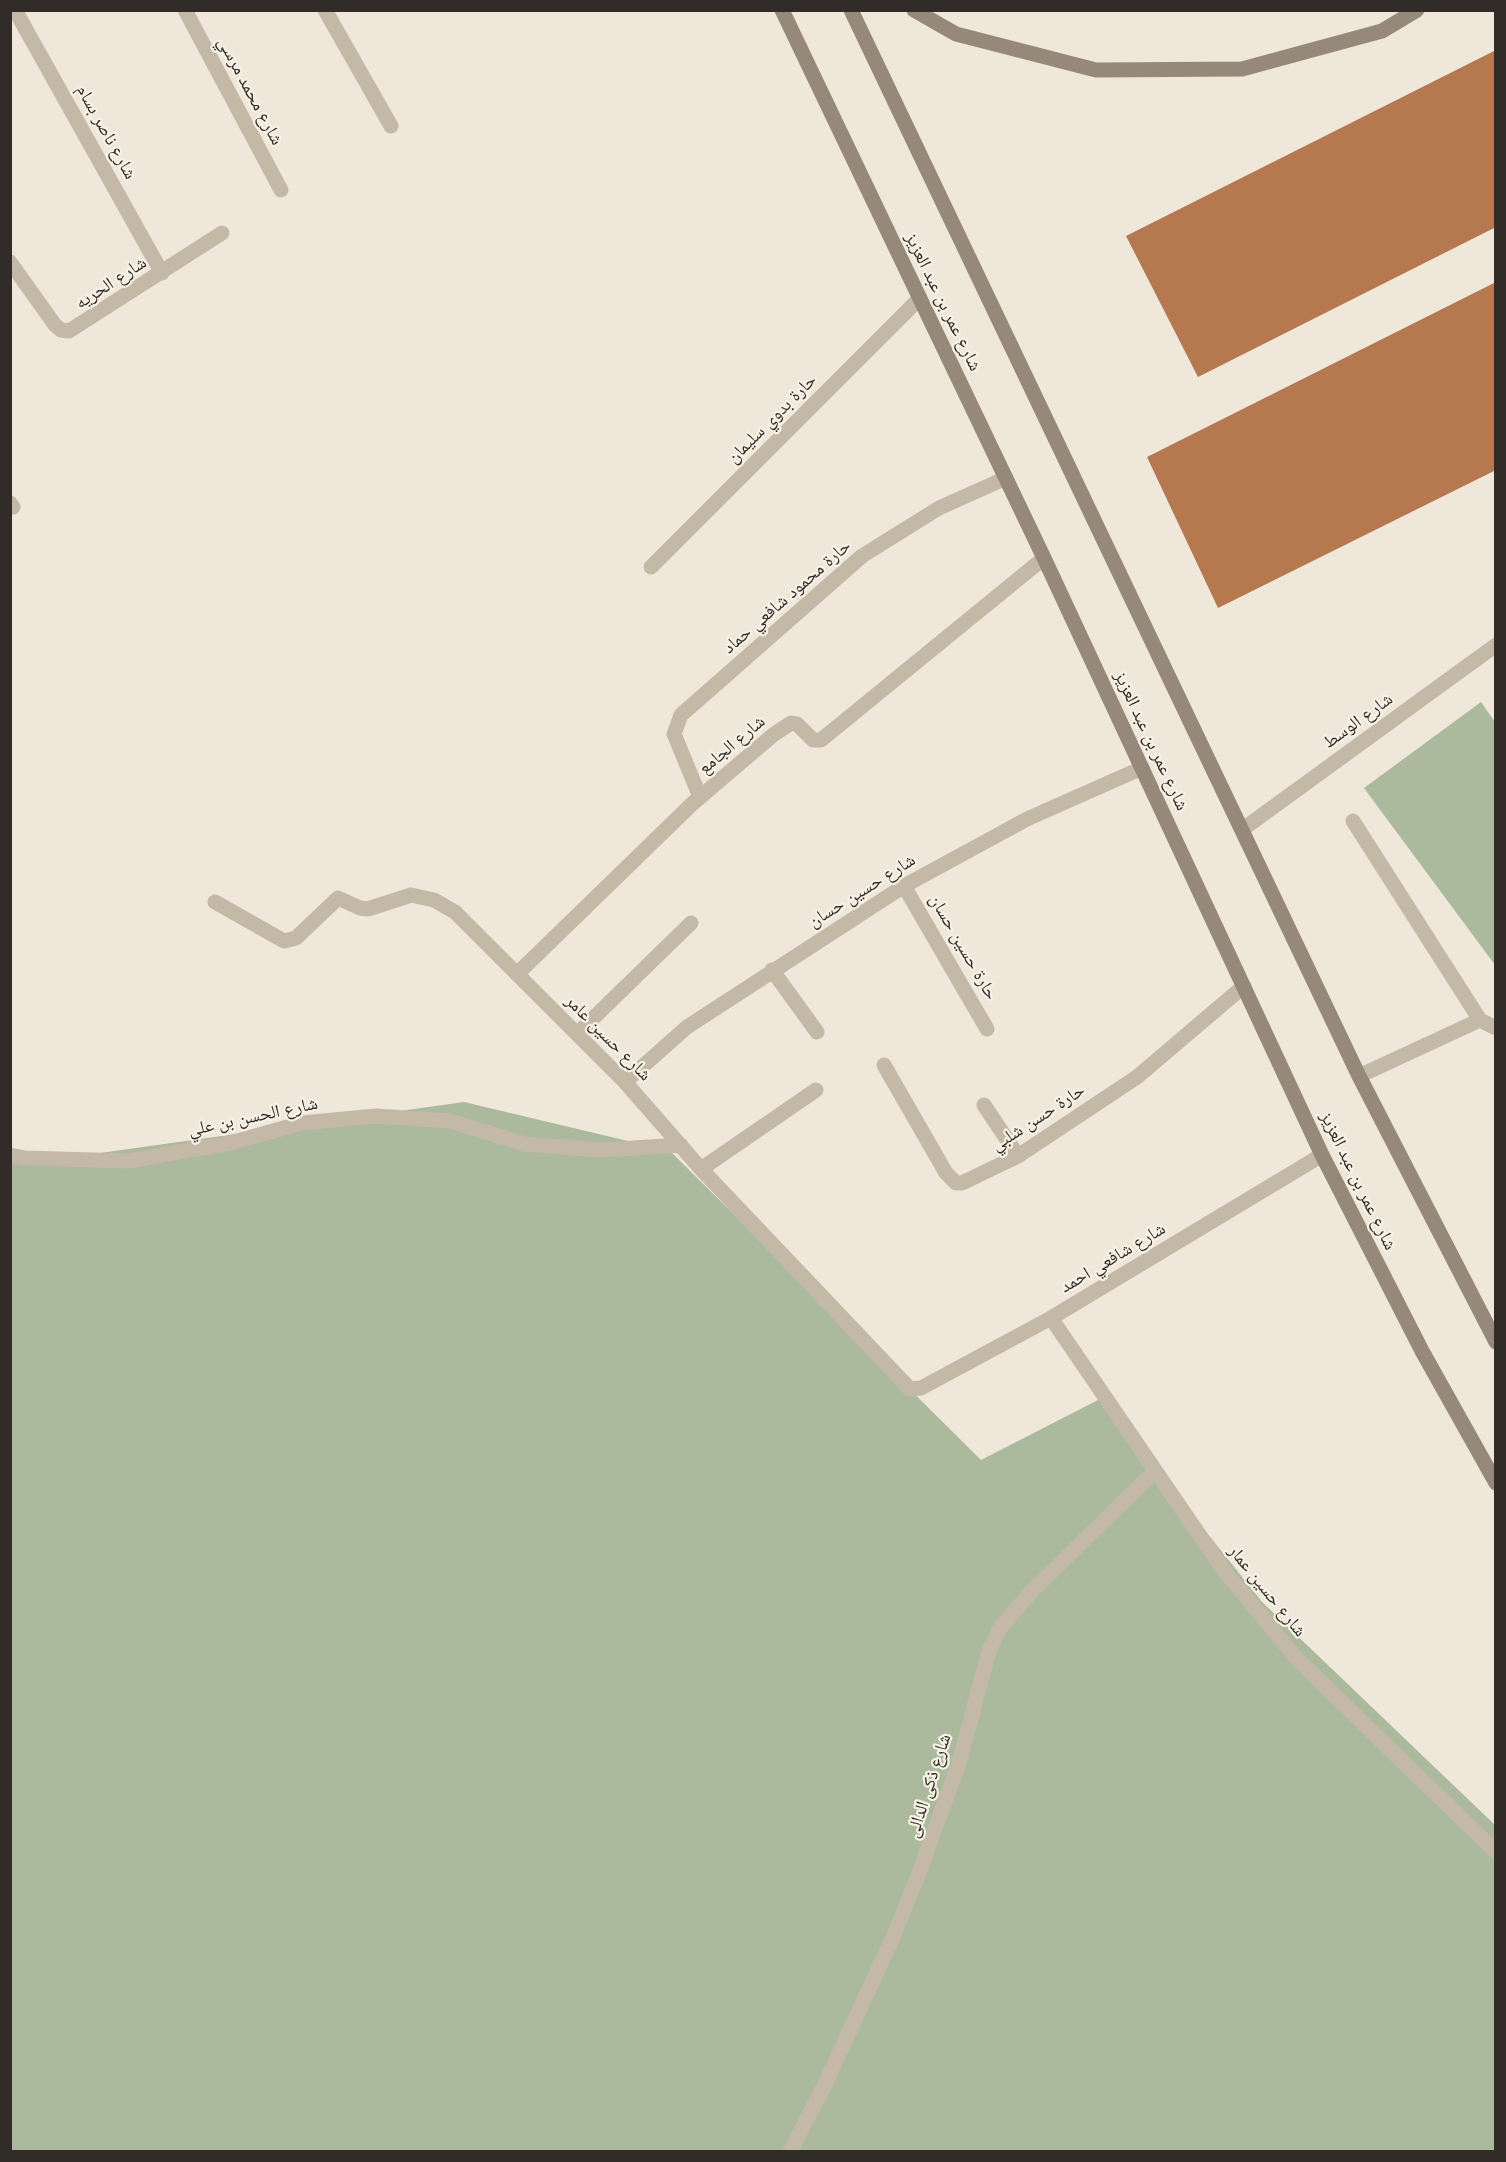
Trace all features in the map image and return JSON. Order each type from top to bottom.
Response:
[{"type":"main road","name":"شارع عمر بن عبد العزيز","points":[[782,10],[1044,558],[1322,1155],[1422,1351],[1496,1483]]},
{"type":"main road","points":[[851,10],[1359,1076],[1496,1341]]},
{"type":"main road","points":[[914,10],[956,34],[1096,70],[1242,69],[1382,31],[1417,10]]},
{"type":"street","name":"شارع ناصر بسام","points":[[15,10],[162,273]]},
{"type":"street","name":"شارع محمد مرسي","points":[[185,10],[281,190]]},
{"type":"street","points":[[325,10],[391,126]]},
{"type":"street","name":"شارع الحريه","points":[[10,262],[55,325],[69,331],[222,233]]},
{"type":"street","name":"حارة بدوي سليمان","points":[[651,567],[920,298]]},
{"type":"street","name":"حارة محمود شافعي حماد","points":[[700,797],[674,734],[681,715],[862,556],[939,508],[1006,478]]},
{"type":"street","name":"شارع الجامع","points":[[517,974],[700,797],[788,724],[796,724],[813,740],[820,740],[1044,558]]},
{"type":"street","name":"شارع الوسط","points":[[1243,829],[1496,645]]},
{"type":"street","name":"شارع حسين حسان","points":[[625,1082],[687,1027],[904,886],[1026,819],[1142,768]]},
{"type":"street","points":[[1353,821],[1480,1020],[1496,1028]]},
{"type":"street","name":"حارة حسين حسان","points":[[904,886],[987,1029]]},
{"type":"street","name":"شارع حسين عامر","points":[[215,902],[277,940],[290,941],[338,898],[360,908],[368,909],[411,895],[434,900],[455,912],[625,1082],[701,1169],[904,1386],[910,1389],[921,1388]]},
{"type":"street","points":[[577,1034],[691,923]]},
{"type":"street","points":[[772,970],[817,1032]]},
{"type":"street","name":"حارة حسن شلبي","points":[[884,1065],[946,1173],[956,1183],[984,1173],[1018,1156],[1137,1077],[1244,987]]},
{"type":"street","points":[[1359,1076],[1480,1020]]},
{"type":"street","points":[[701,1169],[816,1090]]},
{"type":"street","points":[[984,1105],[1018,1156]]},
{"type":"street","name":"شارع الحسن بن علي","points":[[10,1155],[25,1158],[128,1161],[230,1143],[302,1124],[376,1116],[450,1121],[524,1144],[600,1150],[681,1145]]},
{"type":"street","name":"شارع شافعي احمد","points":[[921,1388],[1052,1318],[1322,1155]]},
{"type":"street","name":"شارع حسين عمار","points":[[1052,1318],[1222,1568],[1298,1659],[1496,1852]]},
{"type":"street","name":"شارع ذكى الدالى","points":[[790,2151],[824,2086],[910,1897],[959,1763],[988,1651],[1000,1628],[1033,1590],[1155,1471]]},
{"type":"green space","points":[[1481,702],[1495,722],[1495,965],[1364,788]]},
{"type":"green space","points":[[464,1102],[670,1151],[981,1460],[1100,1399],[1262,1602],[1495,1825],[1495,2151],[11,2151],[10,1153],[43,1161]]},
{"type":"building","points":[[1496,50],[1496,227],[1198,377],[1126,236]]},
{"type":"building","points":[[1496,282],[1496,470],[1218,608],[1147,457]]}]
